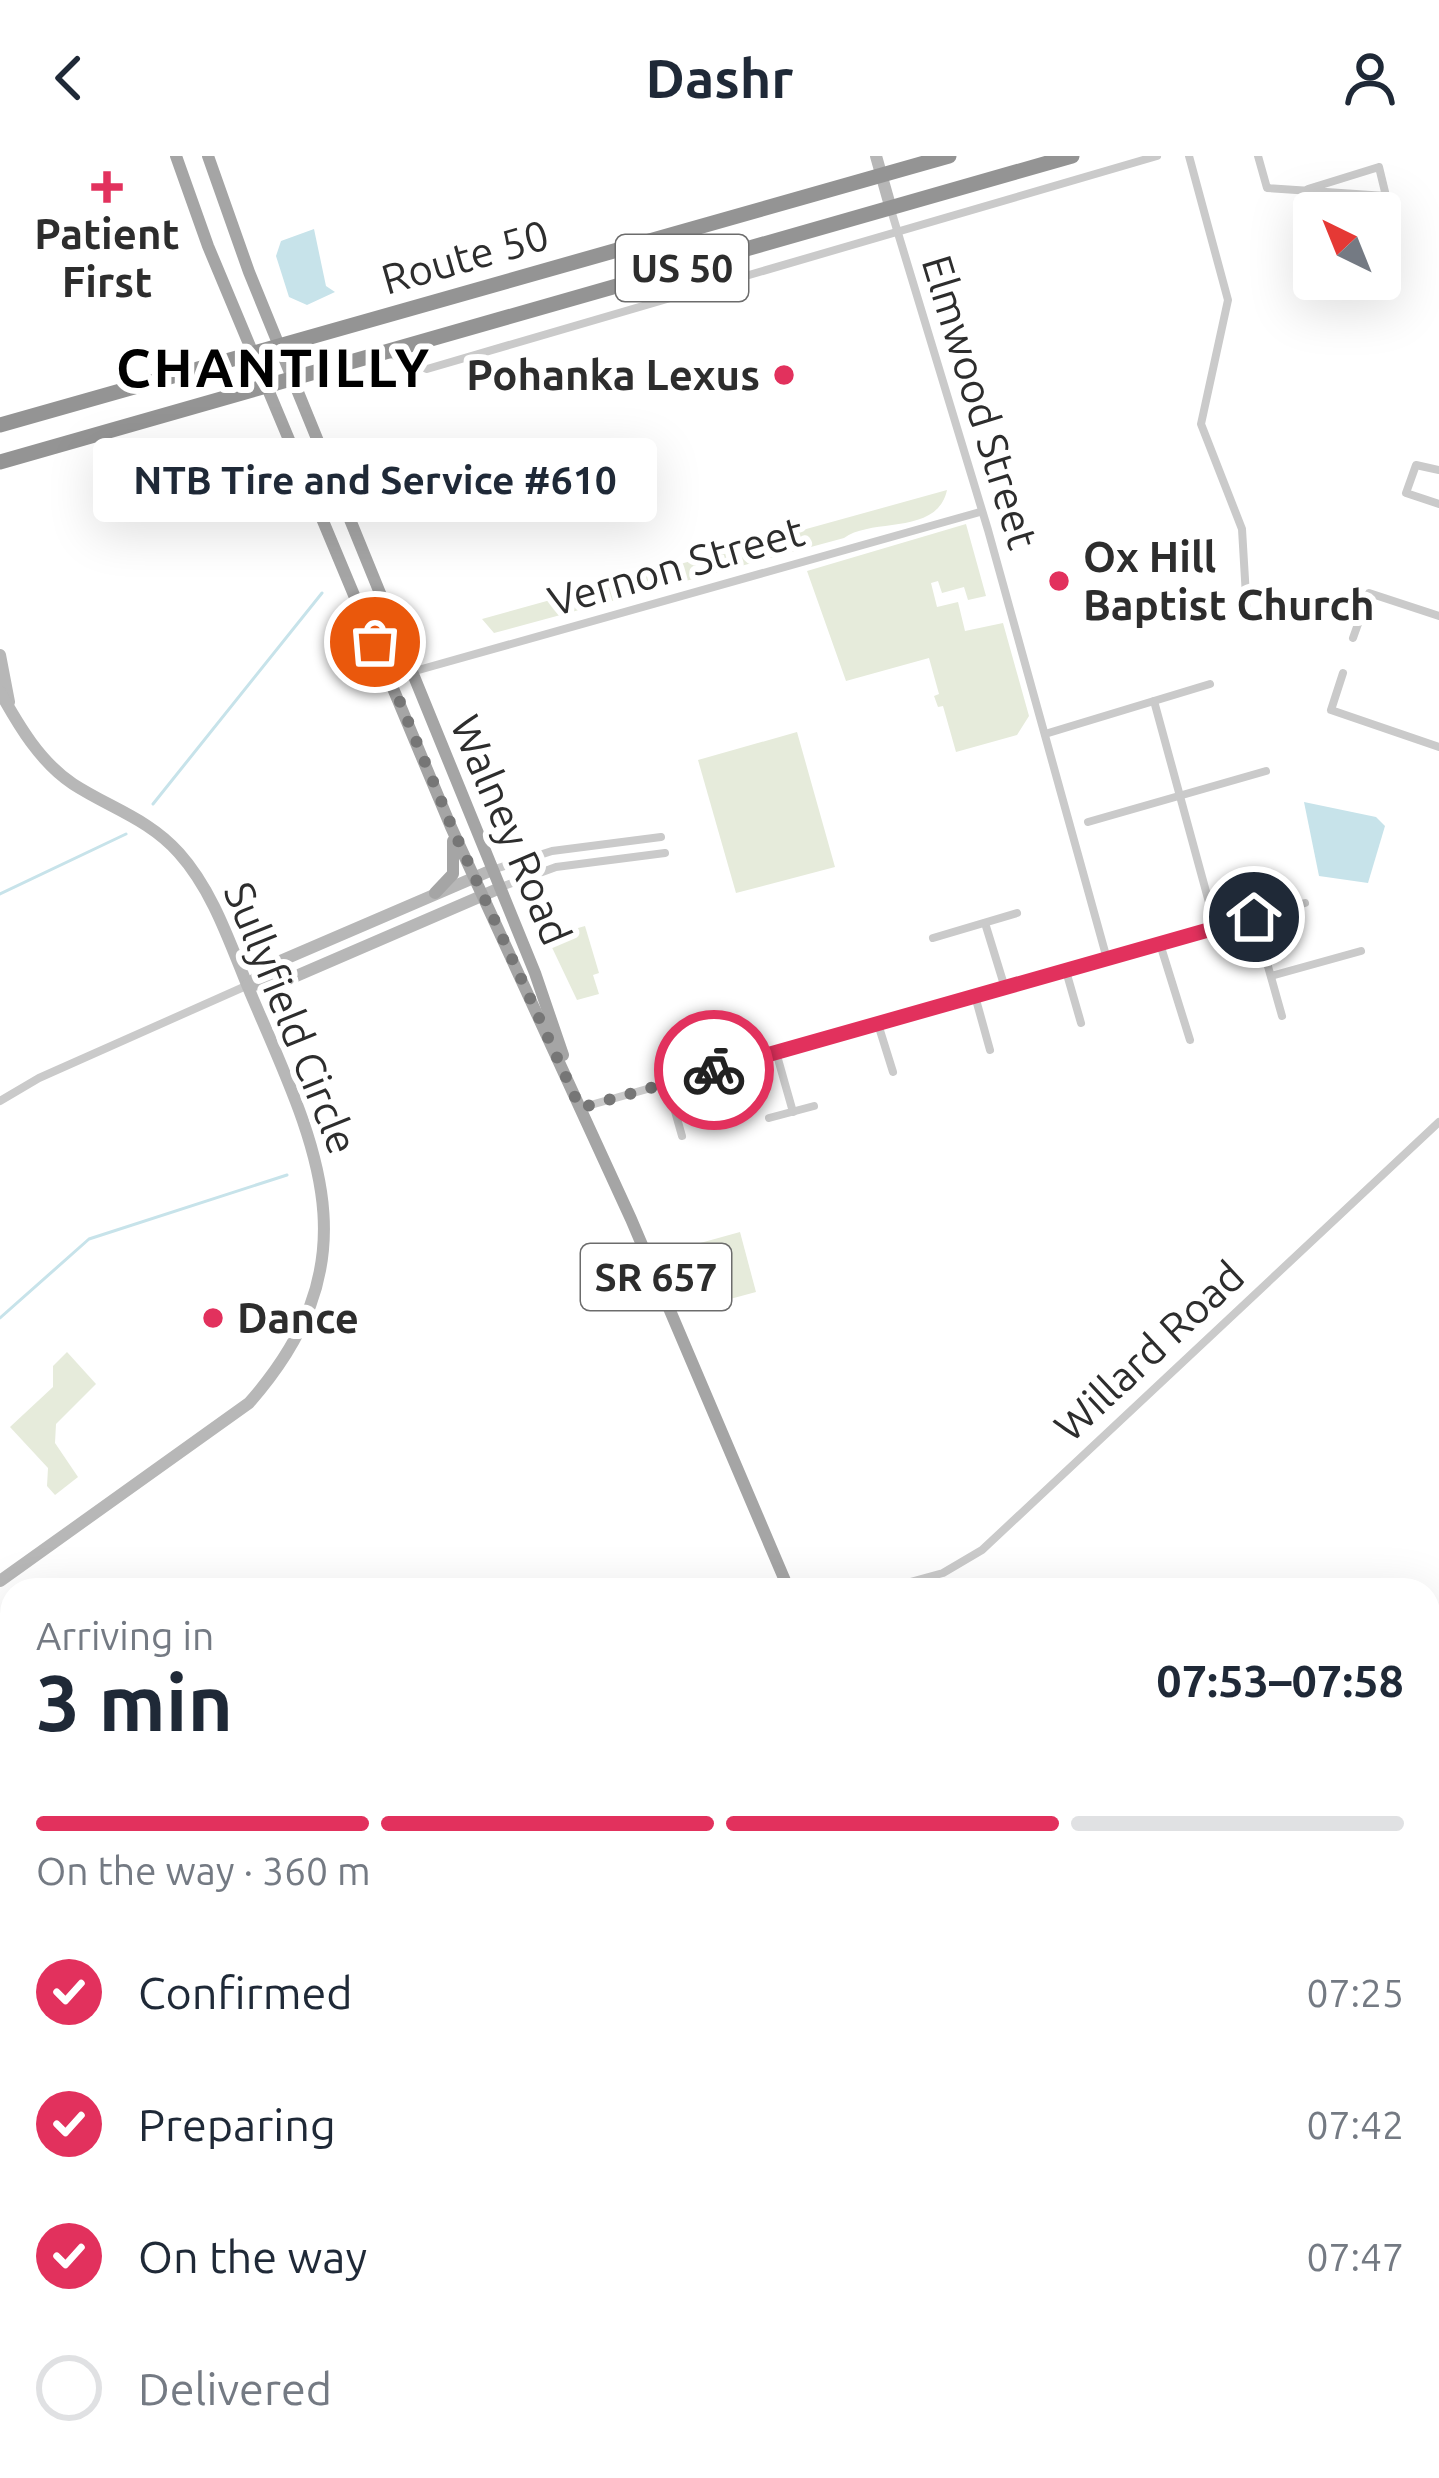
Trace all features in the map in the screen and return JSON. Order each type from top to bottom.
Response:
[{"type":"highway","name":"Route 50","points":[[2,424],[949,156]]},
{"type":"highway","name":"Route 50","points":[[0,462],[1072,156]]},
{"type":"main road","name":"SR 657","points":[[176,156],[267,388]]},
{"type":"main road","name":"SR 657","points":[[208,156],[292,381]]},
{"type":"main road","name":"Walney Road","points":[[292,381],[536,973],[580,1108]]},
{"type":"main road","name":"Walney Road","points":[[267,388],[452,827],[580,1108],[783,1578]]},
{"type":"main road","points":[[435,893],[453,874],[452,827]]},
{"type":"street","points":[[876,156],[891,209]]},
{"type":"street","points":[[386,352],[427,369],[1157,156]]},
{"type":"street","points":[[1189,156],[1228,300],[1201,424],[1242,529],[1247,613]]},
{"type":"street","points":[[1258,156],[1267,188],[1387,196],[1378,167],[1308,189]]},
{"type":"street","name":"Elmwood Street","points":[[891,209],[1107,959]]},
{"type":"street","points":[[1439,470],[1416,465],[1406,494],[1439,504]]},
{"type":"street","name":"Vernon Street","points":[[389,678],[980,512]]},
{"type":"street","points":[[1353,638],[1369,592],[1439,616]]},
{"type":"street","name":"Sullyfield Circle","points":[[0,655],[5,711]]},
{"type":"street","points":[[1343,673],[1330,710],[1439,747]]},
{"type":"street","points":[[1045,734],[1210,685]]},
{"type":"street","name":"Sullyfield Circle","points":[[0,692],[5,711],[59,772],[137,816],[182,856],[205,890],[310,1130],[322,1174],[325,1227],[308,1312],[271,1377],[237,1415],[4,1578]]},
{"type":"street","points":[[1154,701],[1216,928]]},
{"type":"street","points":[[1088,822],[1266,772]]},
{"type":"street","points":[[248,986],[271,964],[492,870],[552,851],[661,837]]},
{"type":"street","points":[[0,1101],[39,1078],[248,986],[280,983],[556,867],[665,853]]},
{"type":"street","points":[[580,1108],[1305,903]]},
{"type":"street","points":[[933,938],[1017,913]]},
{"type":"street","points":[[1254,917],[1282,1016]]},
{"type":"street","points":[[985,922],[1005,988]]},
{"type":"street","points":[[1160,944],[1190,1040]]},
{"type":"street","points":[[1271,976],[1361,951]]},
{"type":"street","points":[[1066,970],[1081,1023]]},
{"type":"street","points":[[975,996],[990,1050]]},
{"type":"street","points":[[878,1024],[893,1072]]},
{"type":"street","points":[[776,1052],[793,1112]]},
{"type":"street","points":[[667,1083],[682,1136]]},
{"type":"street","points":[[769,1118],[814,1106]]},
{"type":"street","name":"Willard Road","points":[[925,1578],[982,1550],[1439,1122]]},
{"type":"green space","points":[[947,490],[941,504],[918,520],[856,532],[494,633],[482,619]]},
{"type":"green space","points":[[966,524],[986,596],[968,600],[964,587],[942,593],[938,581],[931,583],[937,607],[958,602],[965,631],[1003,623],[1029,716],[1017,735],[956,752],[943,706],[938,707],[934,696],[939,694],[929,658],[846,681],[807,571]]},
{"type":"green space","points":[[797,732],[835,867],[736,893],[698,760]]},
{"type":"green space","points":[[585,926],[599,973],[593,975],[599,994],[577,1000],[547,937]]},
{"type":"green space","points":[[740,1232],[756,1292],[719,1302],[693,1245]]},
{"type":"green space","points":[[67,1352],[96,1384],[56,1424],[55,1443],[78,1477],[55,1495],[47,1486],[48,1468],[10,1427],[53,1387],[53,1366]]},
{"type":"water","points":[[314,229],[326,286],[335,292],[307,305],[289,297],[276,256],[281,241]]},
{"type":"water","points":[[1304,802],[1376,817],[1385,826],[1368,883],[1319,876]]},
{"type":"waterway","points":[[153,804],[322,593]]},
{"type":"waterway","points":[[0,894],[126,834]]},
{"type":"waterway","points":[[0,1318],[89,1239],[287,1175]]},
{"type":"way so far","points":[[375,642],[452,827],[580,1108],[714,1070]]},
{"type":"place","name":"Patient First","points":[[107,187]]},
{"type":"place","name":"Pohanka Lexus","points":[[784,375]]},
{"type":"place","name":"Ox Hill Baptist Church","points":[[1059,581]]},
{"type":"place","name":"NTB Tire and Service #610","points":[[375,642]]},
{"type":"place","name":"Dance","points":[[213,1318]]},
{"type":"district","name":"CHANTILLY","points":[[274,368]]},
{"type":"route","points":[[714,1070],[1254,917]]}]
